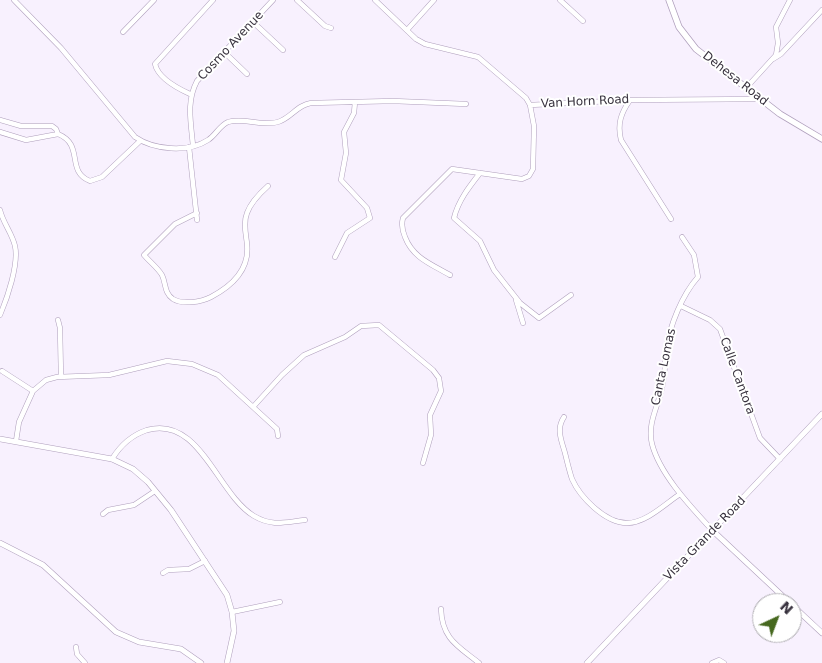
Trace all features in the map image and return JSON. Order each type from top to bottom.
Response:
[{"type":"main road","name":"Dehesa Road","points":[[669,0],[676,21],[691,44],[780,114],[822,139]]},
{"type":"street","points":[[14,0],[61,48],[119,120],[140,140],[158,147],[191,146],[211,138],[228,123],[277,122],[306,104],[355,102],[466,104]]},
{"type":"street","points":[[123,32],[154,0]]},
{"type":"street","points":[[197,220],[191,146],[190,94],[174,86],[157,70],[155,64],[213,0]]},
{"type":"street","name":"Cosmo Avenue","points":[[190,94],[202,76],[273,0]]},
{"type":"street","points":[[297,0],[325,26],[331,28]]},
{"type":"street","points":[[375,0],[425,44],[478,57],[522,95],[530,105]]},
{"type":"street","points":[[407,30],[434,0]]},
{"type":"street","points":[[560,0],[583,21]]},
{"type":"street","points":[[746,88],[776,55],[778,21],[790,0]]},
{"type":"street","points":[[772,59],[776,59],[822,10]]},
{"type":"street","points":[[253,22],[283,50]]},
{"type":"street","points":[[224,52],[247,74]]},
{"type":"street","name":"Van Horn Road","points":[[450,275],[411,251],[401,224],[403,218],[449,171],[454,169],[522,179],[533,172],[534,126],[530,105],[630,100],[762,99]]},
{"type":"street","points":[[630,100],[620,119],[621,140],[672,219]]},
{"type":"street","points":[[335,257],[347,232],[370,218],[367,208],[342,180],[346,153],[344,132],[354,113],[355,102]]},
{"type":"street","points":[[0,120],[21,126],[52,126],[58,134],[70,143],[76,153],[75,164],[77,171],[83,178],[90,181],[102,177],[140,140]]},
{"type":"street","points":[[0,132],[26,140],[58,134]]},
{"type":"street","points":[[480,173],[468,187],[454,218],[480,241],[494,270],[535,317],[539,318],[571,295]]},
{"type":"street","points":[[197,213],[175,224],[144,255],[162,276],[170,296],[175,300],[188,302],[206,300],[225,289],[240,276],[248,252],[245,221],[247,212],[258,195],[268,186]]},
{"type":"street","points":[[0,210],[13,237],[16,254],[14,269],[0,315]]},
{"type":"street","name":"Canta Lomas","points":[[682,237],[694,255],[698,277],[691,284],[668,338],[663,384],[650,432],[654,450],[680,494],[713,531],[779,593]]},
{"type":"street","points":[[515,296],[523,323]]},
{"type":"street","name":"Calle Cantora","points":[[681,306],[710,320],[720,330],[760,438],[780,459]]},
{"type":"street","points":[[58,320],[60,328],[61,377]]},
{"type":"street","points":[[254,407],[282,375],[304,355],[345,337],[361,326],[379,325],[433,370],[439,378],[441,391],[430,415],[431,435],[423,463]]},
{"type":"street","points":[[16,441],[19,422],[33,391],[46,380],[61,377],[109,375],[167,361],[186,363],[218,375],[277,429],[278,436]]},
{"type":"street","points":[[2,371],[33,391]]},
{"type":"street","name":"Vista Grande Road","points":[[587,663],[822,414]]},
{"type":"street","points":[[564,416],[559,432],[572,478],[603,516],[616,521],[634,522],[651,514],[680,494]]},
{"type":"street","points":[[112,459],[123,445],[143,432],[161,428],[175,431],[195,444],[233,498],[252,514],[275,524],[305,520]]},
{"type":"street","points":[[0,439],[112,459],[133,469],[171,510],[224,590],[232,612],[234,637],[227,663]]},
{"type":"street","points":[[103,514],[108,510],[134,505],[155,491]]},
{"type":"street","points":[[0,543],[43,565],[105,624],[120,634],[139,642],[181,649],[201,663]]},
{"type":"street","points":[[163,573],[168,570],[189,569],[205,561]]},
{"type":"street","points":[[232,612],[280,602]]},
{"type":"street","points":[[441,609],[442,622],[447,635],[479,663]]},
{"type":"street","name":"Canta Lomas","points":[[802,614],[822,633]]},
{"type":"street","points":[[76,647],[77,654],[85,663]]},
{"type":"street","points":[[713,663],[719,660],[724,663]]}]
